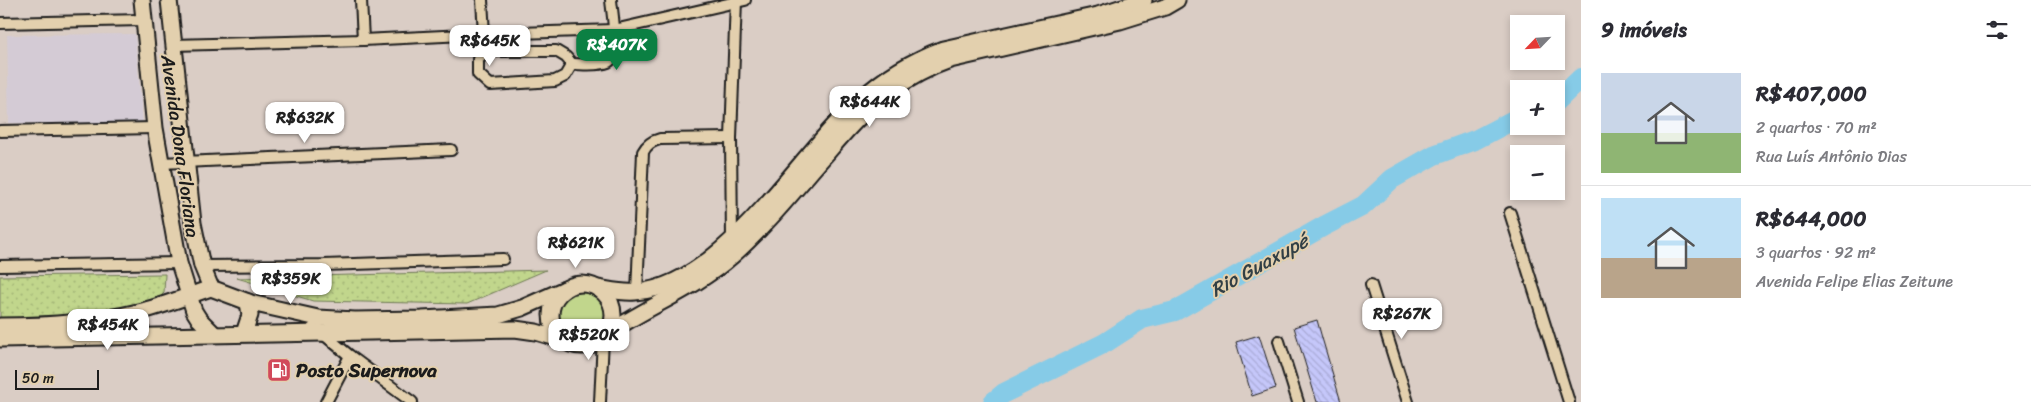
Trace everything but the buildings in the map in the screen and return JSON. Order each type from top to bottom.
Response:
[{"type":"main road","name":"Avenida Dona Floriana","points":[[142,0],[155,128],[179,263],[188,296],[199,319],[214,334]]},
{"type":"main road","name":"Avenida Dona Floriana","points":[[169,0],[172,45],[193,223],[202,266],[211,288]]},
{"type":"main road","points":[[249,302],[334,319],[461,318],[511,312],[578,284],[616,292],[637,292],[657,288],[686,274],[717,254],[733,248],[847,112],[862,97],[888,78],[922,58],[943,49],[1098,15],[1144,0]]},
{"type":"main road","points":[[0,339],[516,329],[536,332],[584,346],[605,336],[626,321],[688,287],[796,189],[858,118],[885,94],[902,83],[931,67],[950,60],[1120,21],[1168,2]]},
{"type":"main road","points":[[0,326],[42,326],[107,318],[145,310],[211,288],[322,332]]},
{"type":"main road","points":[[597,288],[607,296],[612,308],[612,322],[605,336]]},
{"type":"main road","points":[[563,340],[554,328],[551,314],[555,300],[564,289]]},
{"type":"main road","points":[[244,333],[250,315],[249,302]]},
{"type":"street","points":[[361,0],[363,40]]},
{"type":"street","points":[[482,0],[484,34]]},
{"type":"street","points":[[572,64],[610,61],[615,49],[611,0]]},
{"type":"street","points":[[172,45],[614,30],[739,1],[731,138],[733,248]]},
{"type":"street","points":[[0,23],[143,20]]},
{"type":"street","points":[[489,51],[556,51],[566,57],[572,64],[565,76],[555,81],[490,85],[478,74],[477,66],[478,58],[489,51]]},
{"type":"street","points":[[0,131],[155,128]]},
{"type":"street","points":[[637,292],[643,152],[645,147],[652,141],[660,139],[731,138]]},
{"type":"street","points":[[161,163],[451,150]]},
{"type":"street","points":[[1510,213],[1569,402]]},
{"type":"street","points":[[202,266],[324,265],[504,259]]},
{"type":"street","points":[[0,266],[179,263]]},
{"type":"street","points":[[1372,285],[1408,402]]},
{"type":"street","points":[[322,332],[350,356],[412,402]]},
{"type":"street","points":[[600,402],[605,336]]},
{"type":"street","points":[[1279,341],[1298,402]]},
{"type":"street","points":[[326,402],[350,356]]},
{"type":"shaded area","points":[[135,34],[143,124],[9,123],[7,35]]},
{"type":"green space","points":[[546,270],[467,304],[313,301],[237,278]]},
{"type":"green space","points":[[165,274],[164,293],[156,301],[98,312],[38,319],[0,318],[0,276]]},
{"type":"green space","points":[[577,289],[587,289],[596,293],[604,301],[608,315],[604,329],[596,337],[587,341],[577,341],[568,337],[560,329],[556,320],[556,310],[560,301],[568,293]]},
{"type":"waterway","name":"Rio Guaxupé","points":[[1565,93],[1581,78]]},
{"type":"waterway","name":"Rio Guaxupé","points":[[993,402],[1004,393],[1105,343],[1142,319],[1175,311],[1324,226],[1363,206],[1392,179],[1434,155],[1475,140],[1510,122]]},
{"type":"place","name":"Posto Supernova","points":[[279,370]]}]
